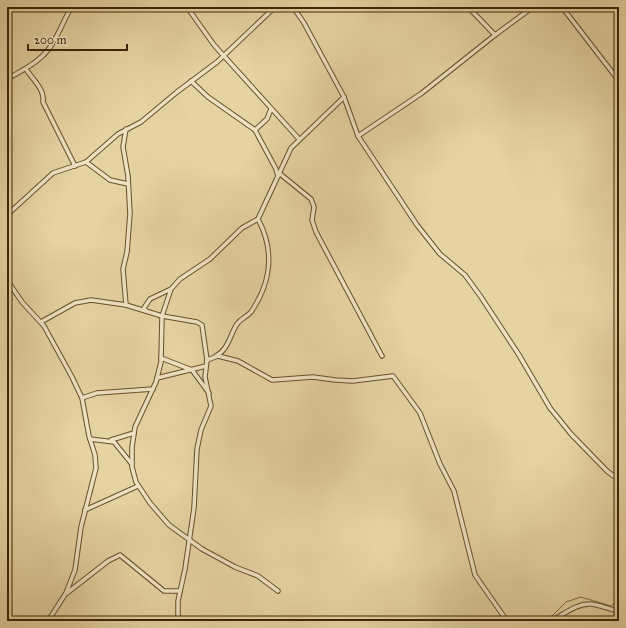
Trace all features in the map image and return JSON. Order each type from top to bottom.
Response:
[{"type":"street","points":[[7,79],[26,69],[45,53],[56,39],[61,25],[72,7]]},
{"type":"street","points":[[187,7],[224,55],[270,109],[299,140]]},
{"type":"street","points":[[7,215],[53,173],[86,162],[114,137],[141,122],[191,81],[201,76],[275,7]]},
{"type":"street","points":[[293,7],[304,23],[344,97],[358,136],[417,225],[440,254],[465,275],[481,297],[519,355],[550,408],[606,471],[619,480]]},
{"type":"street","points":[[468,7],[495,34]]},
{"type":"street","points":[[358,136],[422,93],[495,34],[533,7]]},
{"type":"street","points":[[562,7],[619,81]]},
{"type":"street","points":[[26,69],[37,82],[43,102],[75,166]]},
{"type":"street","points":[[191,81],[208,97],[255,130],[279,175],[298,187],[312,201],[314,210],[312,220],[316,232],[382,356]]},
{"type":"street","points":[[146,311],[144,308],[148,302],[171,289],[180,280],[210,259],[238,231],[258,219],[290,151],[299,140],[344,97]]},
{"type":"street","points":[[255,130],[268,117],[270,109]]},
{"type":"street","points":[[126,129],[123,151],[128,184],[129,236],[123,269],[126,305]]},
{"type":"street","points":[[86,162],[110,180],[128,184]]},
{"type":"street","points":[[207,360],[223,352],[238,323],[250,312],[259,297],[266,278],[269,259],[268,244],[258,219]]},
{"type":"street","points":[[7,280],[25,305],[41,322],[72,377],[82,398],[90,439],[94,447],[96,468],[85,510],[75,570],[66,593],[48,621]]},
{"type":"street","points":[[171,289],[162,316],[161,358],[157,378],[134,433],[132,464],[138,486],[155,510],[169,525],[189,541],[235,567],[258,576],[278,591]]},
{"type":"street","points":[[41,322],[80,301],[99,300],[126,305],[162,316],[201,324],[207,360],[205,377],[210,394],[211,407],[201,430],[197,449],[194,508],[185,570],[177,604],[178,621]]},
{"type":"street","points":[[215,357],[238,361],[272,380],[313,377],[335,380],[353,380],[393,376],[420,413],[440,464],[454,491],[475,576],[507,621]]},
{"type":"street","points":[[161,358],[192,370],[210,394]]},
{"type":"street","points":[[157,378],[206,366]]},
{"type":"street","points":[[82,398],[97,393],[152,389]]},
{"type":"street","points":[[90,439],[110,440],[134,433]]},
{"type":"street","points":[[110,440],[118,446],[132,464]]},
{"type":"street","points":[[85,510],[138,486]]},
{"type":"street","points":[[619,526],[619,542]]},
{"type":"street","points":[[66,593],[108,561],[120,555],[164,591],[180,591]]},
{"type":"street","points":[[551,621],[584,604],[591,604],[619,611]]},
{"type":"waterway","points":[[533,621],[552,616],[566,602],[581,597],[611,606],[619,599]]}]
